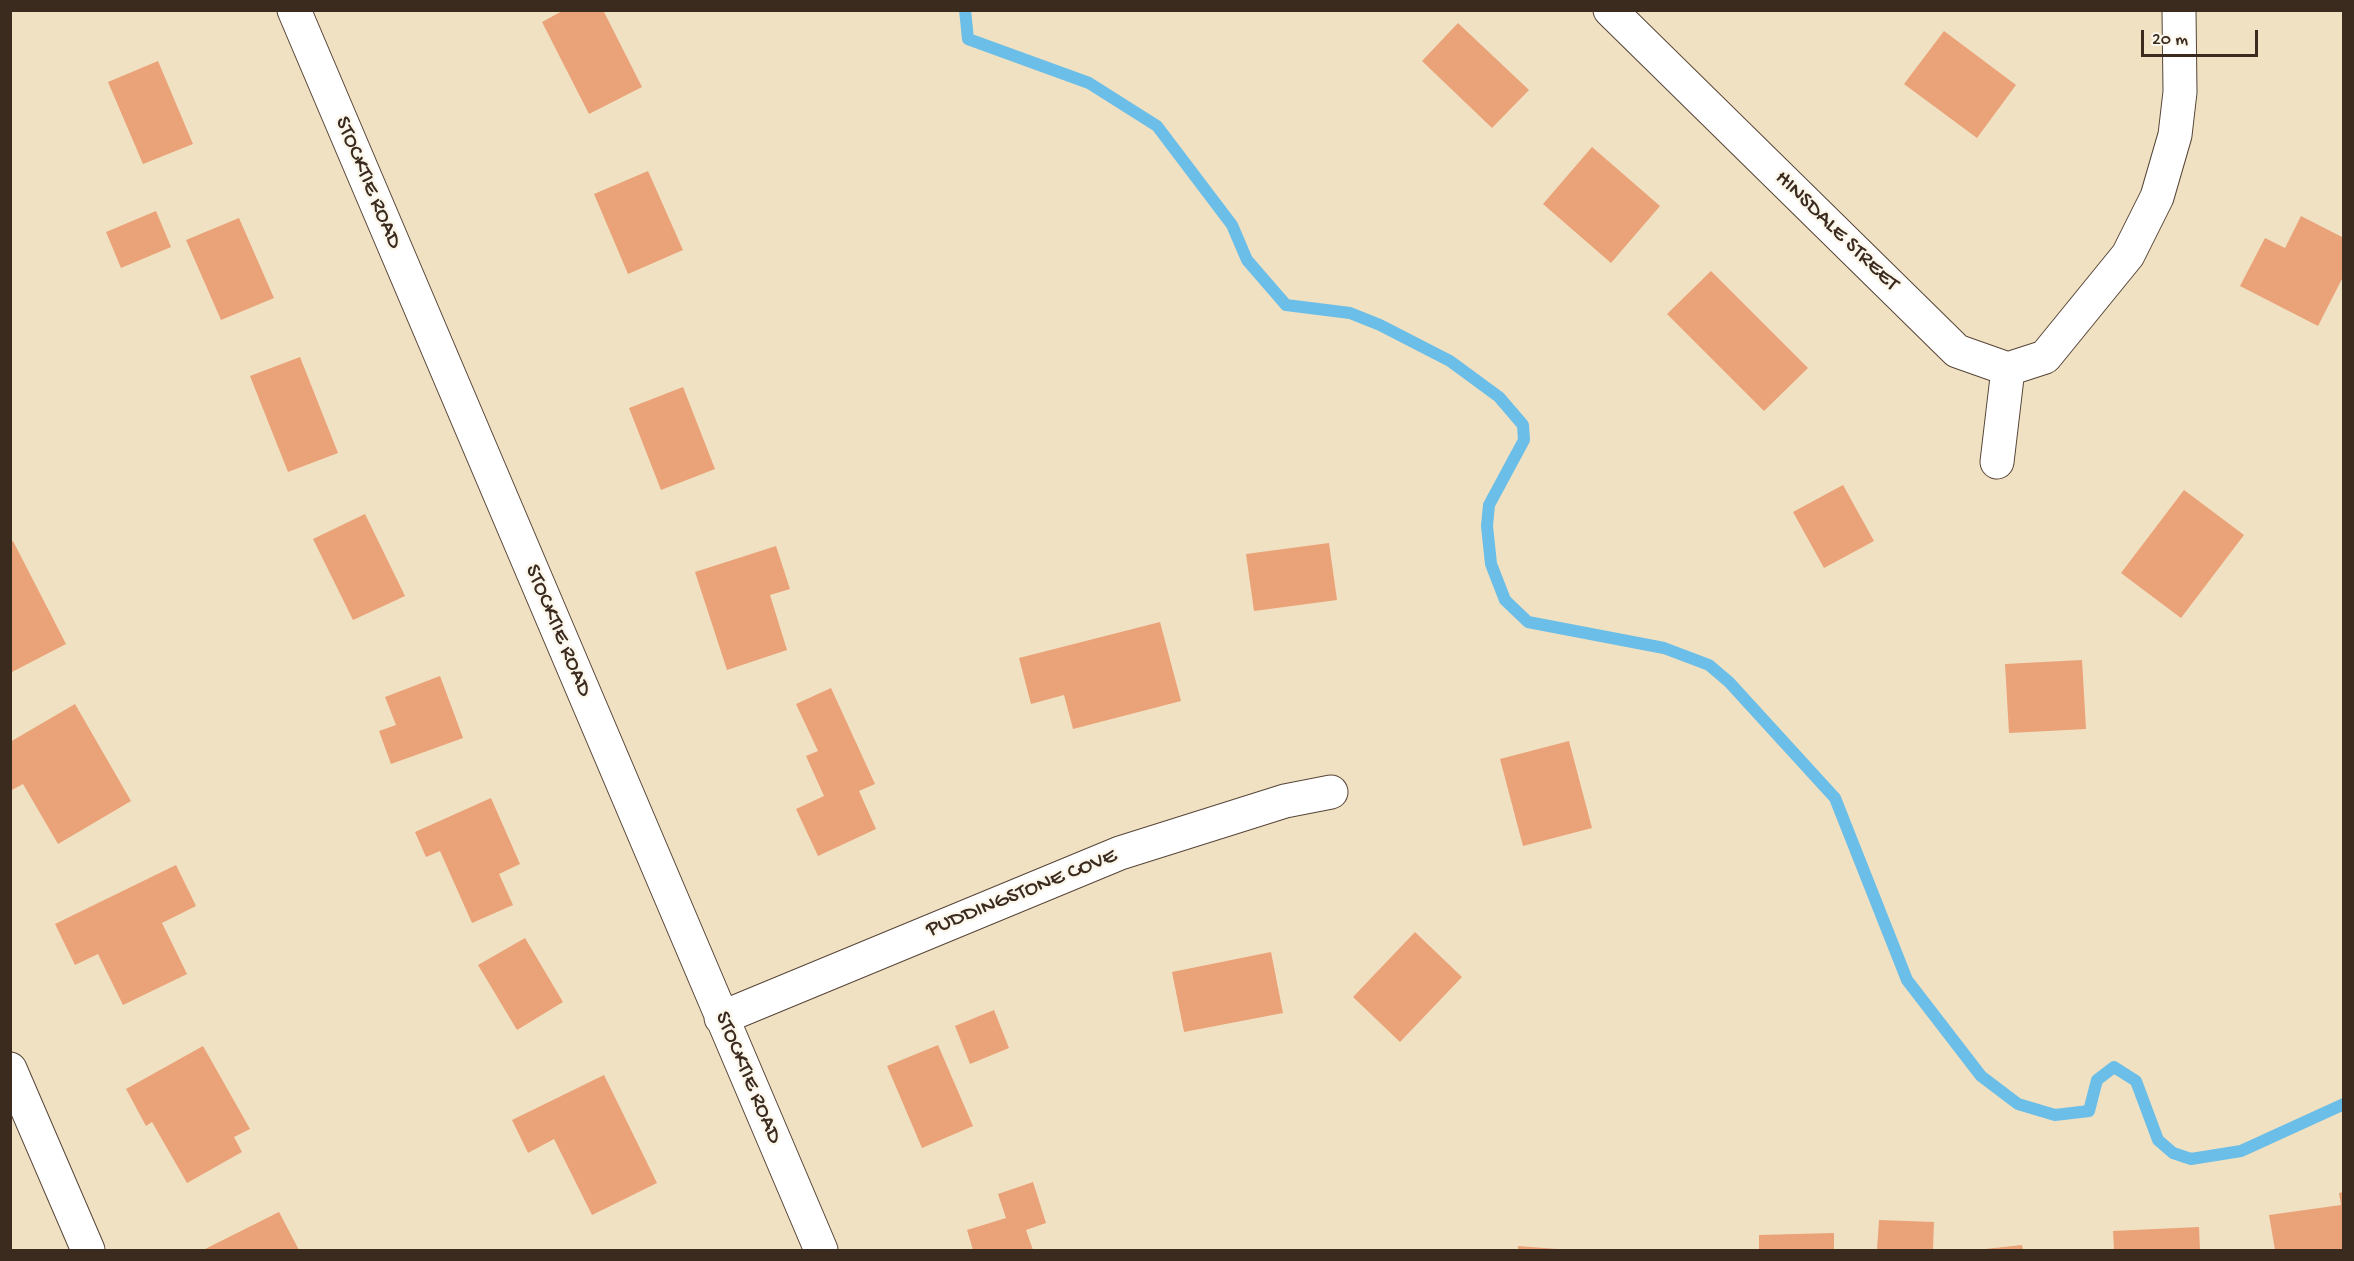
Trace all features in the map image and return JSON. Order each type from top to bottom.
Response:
[{"type":"street","name":"STOCKTIE ROAD","points":[[294,10],[820,1251]]},
{"type":"street","name":"HINSDALE STREET","points":[[1610,10],[1957,351],[2008,369]]},
{"type":"street","points":[[1997,462],[2008,369],[2045,357],[2128,255],[2157,197],[2175,135],[2180,93],[2179,10]]},
{"type":"street","name":"PUDDINGSTONE COVE","points":[[721,1018],[1120,853],[1286,801],[1331,792]]},
{"type":"street","points":[[10,1069],[88,1251]]},
{"type":"building","points":[[564,10],[603,10],[642,87],[589,114],[542,22]]},
{"type":"building","points":[[1458,23],[1529,90],[1492,128],[1422,61]]},
{"type":"building","points":[[1944,31],[2016,85],[1977,138],[1904,84]]},
{"type":"building","points":[[158,61],[193,144],[143,164],[108,82]]},
{"type":"building","points":[[1592,147],[1660,206],[1611,263],[1543,204]]},
{"type":"building","points":[[648,171],[683,250],[628,274],[594,194]]},
{"type":"building","points":[[156,211],[171,247],[121,268],[106,232]]},
{"type":"building","points":[[2301,216],[2344,238],[2344,275],[2318,326],[2240,286],[2265,238],[2285,248]]},
{"type":"building","points":[[239,218],[274,298],[221,320],[186,240]]},
{"type":"building","points":[[1711,271],[1808,368],[1764,411],[1667,314]]},
{"type":"building","points":[[300,357],[338,453],[288,472],[250,376]]},
{"type":"building","points":[[683,387],[715,469],[661,490],[629,408]]},
{"type":"building","points":[[1843,485],[1874,541],[1824,568],[1793,512]]},
{"type":"building","points":[[2184,490],[2244,535],[2181,618],[2121,573]]},
{"type":"building","points":[[365,514],[405,596],[353,620],[313,539]]},
{"type":"building","points":[[13,541],[66,644],[10,673],[10,543]]},
{"type":"building","points":[[1329,543],[1337,600],[1254,611],[1246,554]]},
{"type":"building","points":[[776,546],[790,589],[770,595],[787,650],[727,670],[695,572]]},
{"type":"building","points":[[1160,622],[1181,701],[1073,729],[1064,695],[1031,704],[1019,658]]},
{"type":"building","points":[[2082,660],[2086,729],[2009,733],[2005,664]]},
{"type":"building","points":[[440,676],[463,738],[391,764],[379,731],[396,725],[385,697]]},
{"type":"building","points":[[831,688],[875,784],[859,791],[876,829],[818,856],[796,809],[824,796],[806,756],[818,751],[796,704]]},
{"type":"building","points":[[75,704],[131,801],[58,844],[23,784],[10,791],[10,742]]},
{"type":"building","points":[[1569,741],[1592,828],[1523,846],[1500,759]]},
{"type":"building","points":[[491,798],[520,864],[499,874],[513,905],[472,923],[440,851],[426,857],[415,832]]},
{"type":"building","points":[[176,865],[196,906],[162,923],[187,974],[123,1005],[98,954],[75,965],[55,924]]},
{"type":"building","points":[[1415,932],[1462,977],[1400,1042],[1353,997]]},
{"type":"building","points":[[525,938],[563,1002],[517,1030],[478,965]]},
{"type":"building","points":[[1271,952],[1283,1013],[1184,1032],[1172,972]]},
{"type":"building","points":[[994,1010],[1009,1048],[970,1064],[955,1026]]},
{"type":"building","points":[[938,1045],[973,1126],[922,1148],[887,1066]]},
{"type":"building","points":[[203,1046],[250,1129],[234,1137],[242,1152],[187,1183],[152,1122],[146,1126],[126,1089]]},
{"type":"building","points":[[604,1075],[657,1183],[592,1215],[554,1139],[528,1153],[512,1120]]},
{"type":"building","points":[[1033,1182],[1046,1223],[1026,1230],[1033,1250],[973,1250],[967,1230],[1006,1218],[998,1194]]},
{"type":"building","points":[[2344,1192],[2344,1250],[2275,1250],[2269,1215],[2341,1205],[2339,1193]]},
{"type":"building","points":[[279,1212],[299,1250],[203,1250]]},
{"type":"building","points":[[1879,1220],[1934,1222],[1933,1250],[1877,1250]]},
{"type":"building","points":[[2199,1227],[2200,1250],[2114,1250],[2113,1231]]},
{"type":"building","points":[[1834,1233],[1834,1250],[1759,1250],[1759,1235]]},
{"type":"building","points":[[2022,1245],[2023,1250],[1985,1250],[1985,1249]]},
{"type":"building","points":[[1518,1246],[1557,1249],[1557,1250],[1518,1250]]},
{"type":"waterway","points":[[965,10],[968,39],[1089,83],[1157,126],[1232,225],[1247,260],[1286,305],[1350,313],[1380,325],[1450,361],[1499,397],[1523,425],[1524,440],[1489,505],[1487,526],[1491,564],[1505,600],[1528,622],[1664,648],[1709,665],[1729,682],[1835,798],[1907,980],[1981,1076],[2018,1104],[2055,1115],[2089,1111],[2097,1080],[2114,1067],[2136,1081],[2158,1140],[2173,1153],[2191,1159],[2241,1151],[2344,1104]]}]
